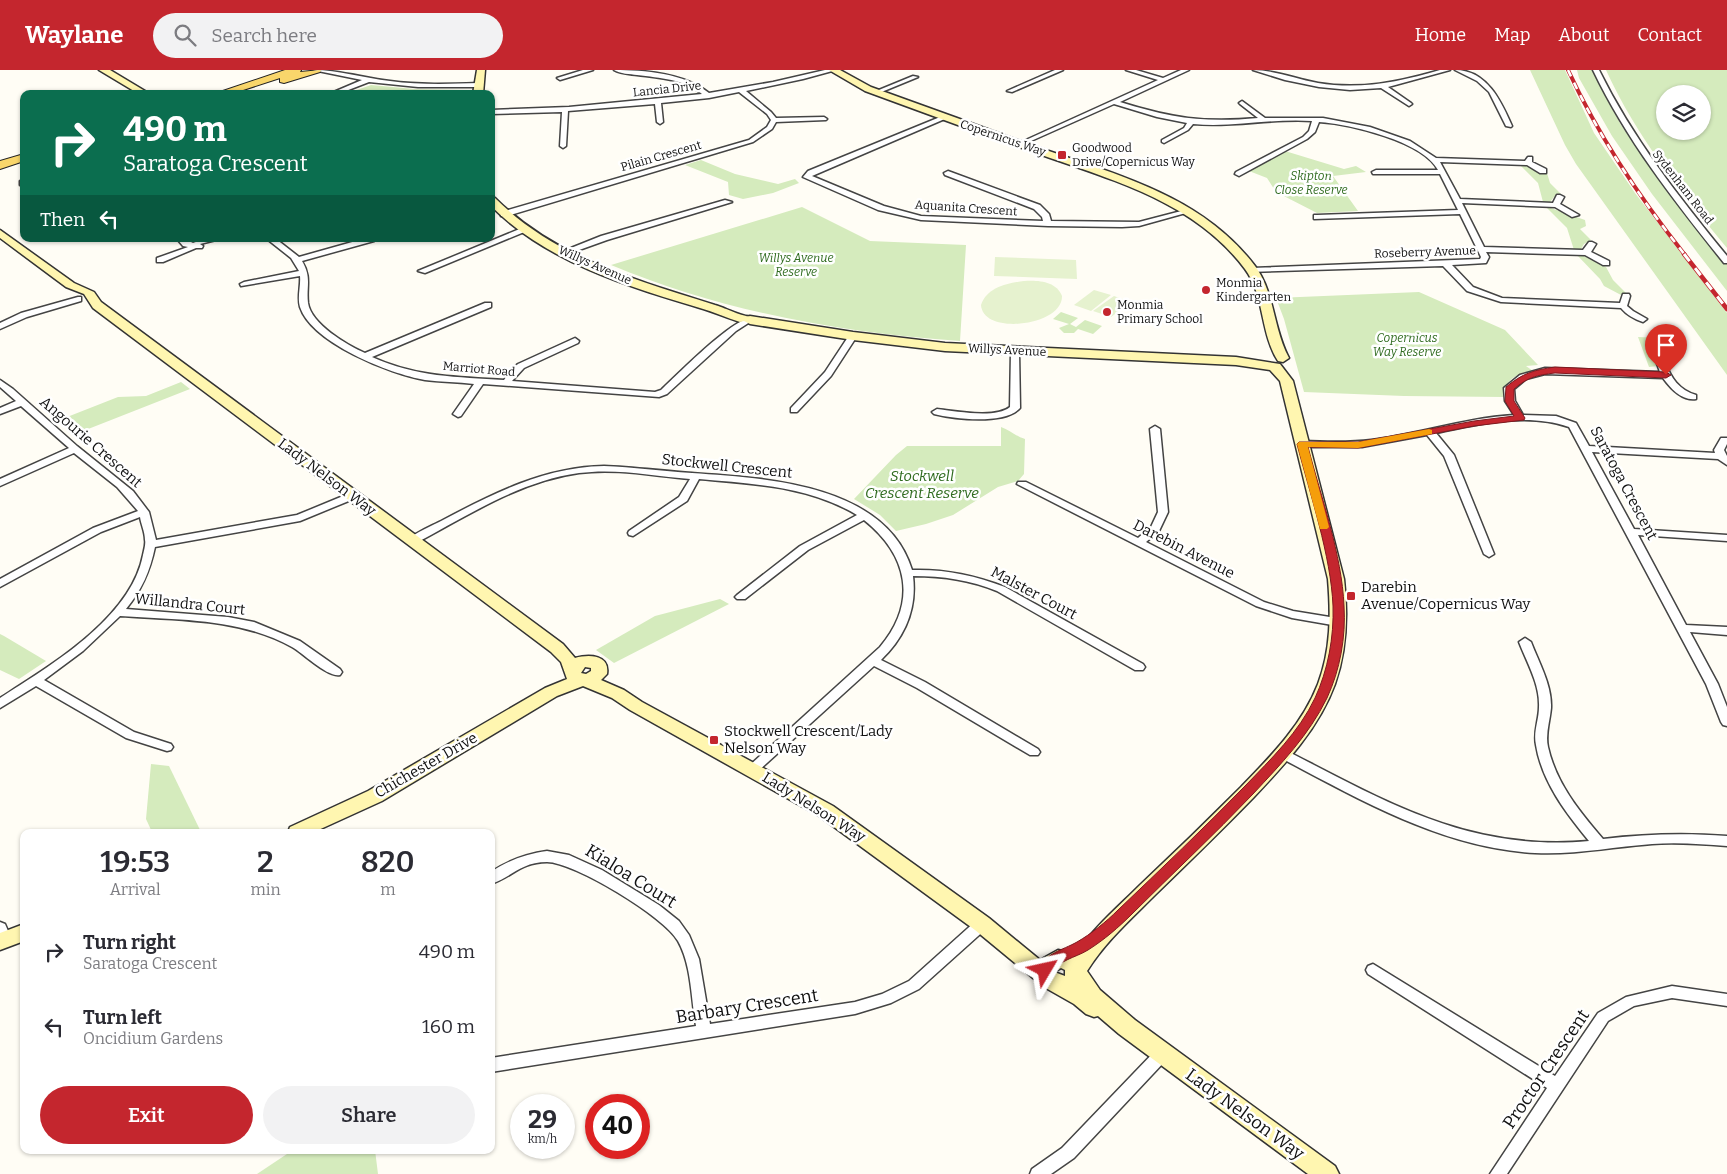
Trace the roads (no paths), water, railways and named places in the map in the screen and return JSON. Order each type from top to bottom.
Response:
[{"type":"main road","points":[[256,83],[296,70]]},
{"type":"main road","points":[[232,90],[301,70]]},
{"type":"main road","points":[[254,90],[316,70]]},
{"type":"main road","points":[[0,156],[20,150]]},
{"type":"main road","points":[[0,164],[20,157]]},
{"type":"street","points":[[103,70],[139,90]]},
{"type":"street","points":[[316,70],[344,73]]},
{"type":"street","points":[[336,70],[368,80],[479,89],[481,70]]},
{"type":"street","points":[[566,79],[590,70]]},
{"type":"street","points":[[621,70],[676,79],[698,87],[709,96]]},
{"type":"street","name":"Lancia Drive","points":[[495,113],[658,102],[709,96],[742,91],[833,70]]},
{"type":"street","name":"Copernicus Way","points":[[833,70],[877,92],[945,118],[1140,186],[1189,211],[1210,225],[1231,243],[1252,270],[1263,296],[1275,343],[1278,365],[1302,444],[1334,565],[1338,591],[1338,642],[1333,664],[1321,698],[1300,733],[1283,754],[1234,806],[1114,923],[1088,952],[1078,972]]},
{"type":"street","points":[[1009,91],[1060,70]]},
{"type":"street","points":[[1128,70],[1163,80]]},
{"type":"street","points":[[1020,144],[1186,70]]},
{"type":"street","points":[[1256,70],[1322,86],[1353,88],[1382,86],[1447,70]]},
{"type":"street","points":[[1417,70],[1430,75]]},
{"type":"street","points":[[1458,70],[1489,87],[1495,94],[1506,126],[1517,128]]},
{"type":"street","name":"Sydenham Road","points":[[1596,70],[1621,120],[1646,158],[1727,261]]},
{"type":"street","points":[[877,92],[916,77]]},
{"type":"street","points":[[342,90],[368,80]]},
{"type":"street","points":[[1382,86],[1409,104]]},
{"type":"street","points":[[742,91],[769,113],[774,120],[824,118]]},
{"type":"street","points":[[658,102],[660,122]]},
{"type":"street","name":"Roseberry Avenue","points":[[1113,102],[1162,117],[1190,122],[1232,123],[1264,120],[1316,120],[1354,125],[1385,134],[1419,148],[1435,160],[1485,257],[1483,261],[1252,270]]},
{"type":"street","points":[[1241,103],[1264,120]]},
{"type":"street","points":[[563,146],[565,109]]},
{"type":"street","name":"Aquanita Crescent","points":[[945,118],[811,173],[807,177],[881,208],[901,214],[945,220],[1100,226],[1139,224],[1189,211]]},
{"type":"street","name":"Pilain Crescent","points":[[504,214],[751,141],[770,128],[774,120]]},
{"type":"street","points":[[1239,174],[1305,138],[1312,132],[1316,120]]},
{"type":"street","points":[[1164,141],[1186,129],[1190,122]]},
{"type":"street","points":[[1435,160],[1529,160],[1543,170]]},
{"type":"street","points":[[948,172],[1037,207],[1046,216],[1048,224]]},
{"type":"street","points":[[1376,172],[1442,172]]},
{"type":"street","points":[[1557,205],[1556,202],[1560,197]]},
{"type":"street","points":[[1456,201],[1557,205],[1574,215]]},
{"type":"street","points":[[565,252],[599,240],[728,202]]},
{"type":"street","name":"Willys Avenue","points":[[495,204],[504,214],[525,230],[565,252],[630,281],[746,317],[853,336],[945,347],[1236,361],[1278,365]]},
{"type":"street","points":[[1316,216],[1462,212]]},
{"type":"street","points":[[495,242],[525,230]]},
{"type":"street","name":"Lady Nelson Way","points":[[0,233],[81,296],[557,648],[568,660],[577,675],[618,694],[636,706],[806,799],[846,824],[1000,938],[1055,970],[1088,1003],[1117,1028],[1162,1054]]},
{"type":"street","points":[[184,242],[186,244],[206,242]]},
{"type":"street","points":[[160,260],[204,242]]},
{"type":"street","name":"Marriot Road","points":[[276,242],[286,248],[297,260],[304,274],[304,305],[312,320],[325,332],[364,357],[390,369],[414,375],[656,396],[664,392],[746,317]]},
{"type":"street","points":[[297,260],[360,242]]},
{"type":"street","points":[[422,271],[495,242]]},
{"type":"street","points":[[1588,253],[1587,249],[1592,244]]},
{"type":"street","points":[[1481,249],[1588,253],[1606,264]]},
{"type":"street","points":[[1445,263],[1470,289],[1501,300],[1623,306],[1630,313],[1643,319]]},
{"type":"street","points":[[244,284],[304,274]]},
{"type":"street","points":[[0,326],[24,315],[81,296]]},
{"type":"street","points":[[1623,306],[1626,296]]},
{"type":"street","points":[[364,357],[488,305]]},
{"type":"street","points":[[794,410],[828,374],[853,336]]},
{"type":"street","points":[[506,384],[514,372],[521,366],[575,341]]},
{"type":"street","points":[[937,412],[1000,416],[1012,413],[1015,408],[1015,351]]},
{"type":"street","points":[[1666,356],[1660,361],[1666,375],[1680,392],[1693,397]]},
{"type":"street","points":[[1520,418],[1510,401],[1509,388],[1518,380],[1532,373],[1555,370],[1666,375]]},
{"type":"street","name":"Angourie Crescent","points":[[0,382],[75,449],[132,495],[144,512],[152,544],[144,572],[118,612],[91,641],[36,681],[0,704]]},
{"type":"street","points":[[458,414],[480,382]]},
{"type":"street","points":[[0,411],[22,402]]},
{"type":"street","name":"Saratoga Crescent","points":[[1302,444],[1358,445],[1499,419],[1553,419],[1568,422],[1576,429],[1683,628],[1712,684],[1727,722]]},
{"type":"street","points":[[1139,543],[1154,528],[1163,512],[1154,428]]},
{"type":"street","points":[[1430,432],[1449,455],[1489,554]]},
{"type":"street","points":[[1587,449],[1724,459],[1720,448],[1724,440]]},
{"type":"street","points":[[0,483],[75,449]]},
{"type":"street","name":"Stockwell Crescent","points":[[412,541],[514,489],[552,475],[580,470],[608,469],[696,476],[792,487],[834,499],[864,516],[878,527],[895,546],[908,573],[909,595],[905,617],[890,643],[874,661],[753,769]]},
{"type":"street","points":[[633,533],[683,499],[696,476]]},
{"type":"street","name":"Darebin Avenue","points":[[1022,484],[1260,604],[1292,614],[1338,622]]},
{"type":"street","points":[[152,544],[300,518],[352,496]]},
{"type":"street","points":[[0,584],[86,535],[144,512]]},
{"type":"street","points":[[741,597],[804,548],[864,516]]},
{"type":"street","points":[[1632,532],[1727,538]]},
{"type":"street","name":"Malster Court","points":[[908,573],[942,572],[984,582],[1139,667]]},
{"type":"street","name":"Willandra Court","points":[[118,612],[228,621],[250,625],[296,644],[336,672]]},
{"type":"street","points":[[1683,628],[1727,632]]},
{"type":"street","points":[[1525,642],[1543,694],[1545,708],[1541,744],[1546,763],[1565,803],[1600,845]]},
{"type":"street","name":"Lady Nelson Way","points":[[557,648],[595,664],[618,694]]},
{"type":"street","points":[[874,661],[929,689],[1034,752]]},
{"type":"street","name":"Chichester Drive","points":[[303,829],[382,791],[577,675],[597,677],[595,664]]},
{"type":"street","points":[[36,681],[130,735],[167,747]]},
{"type":"street","points":[[1283,754],[1398,812],[1450,832],[1509,846],[1562,848],[1654,839],[1727,840]]},
{"type":"street","name":"Kialoa Court","points":[[495,876],[527,859],[561,857],[582,864],[662,915],[681,932],[690,951],[704,1032]]},
{"type":"street","name":"Copernicus Way","points":[[1055,970],[1114,923]]},
{"type":"street","name":"Barbary Crescent","points":[[495,1064],[855,1008],[886,999],[914,985],[982,924]]},
{"type":"street","points":[[1055,970],[1072,963],[1078,972]]},
{"type":"street","points":[[1373,970],[1557,1086]]},
{"type":"street","name":"Lady Nelson Way","points":[[1078,972],[1081,982],[1101,1004],[1162,1054],[1327,1174]]},
{"type":"street","name":"Proctor Crescent","points":[[1498,1174],[1603,1017],[1631,1002],[1672,992],[1727,1000]]},
{"type":"street","points":[[1038,1174],[1068,1153],[1162,1054]]},
{"type":"railway","points":[[1568,70],[1593,119],[1621,166],[1685,255]]},
{"type":"railway","points":[[1684,254],[1727,309]]},
{"type":"place","name":"Goodwood Drive/Copernicus Way","points":[[1062,155]]},
{"type":"place","name":"Monmia Kindergarten","points":[[1206,290]]},
{"type":"place","name":"Monmia Primary School","points":[[1107,312]]},
{"type":"place","name":"Darebin Avenue/Copernicus Way","points":[[1351,596]]},
{"type":"place","name":"Stockwell Crescent/Lady Nelson Way","points":[[714,740]]},
{"type":"park label","name":"Skipton Close Reserve","points":[[1311,183]]},
{"type":"park label","name":"Willys Avenue Reserve","points":[[796,265]]},
{"type":"park label","name":"Copernicus Way Reserve","points":[[1407,345]]},
{"type":"park label","name":"Stockwell Crescent Reserve","points":[[922,484]]}]
